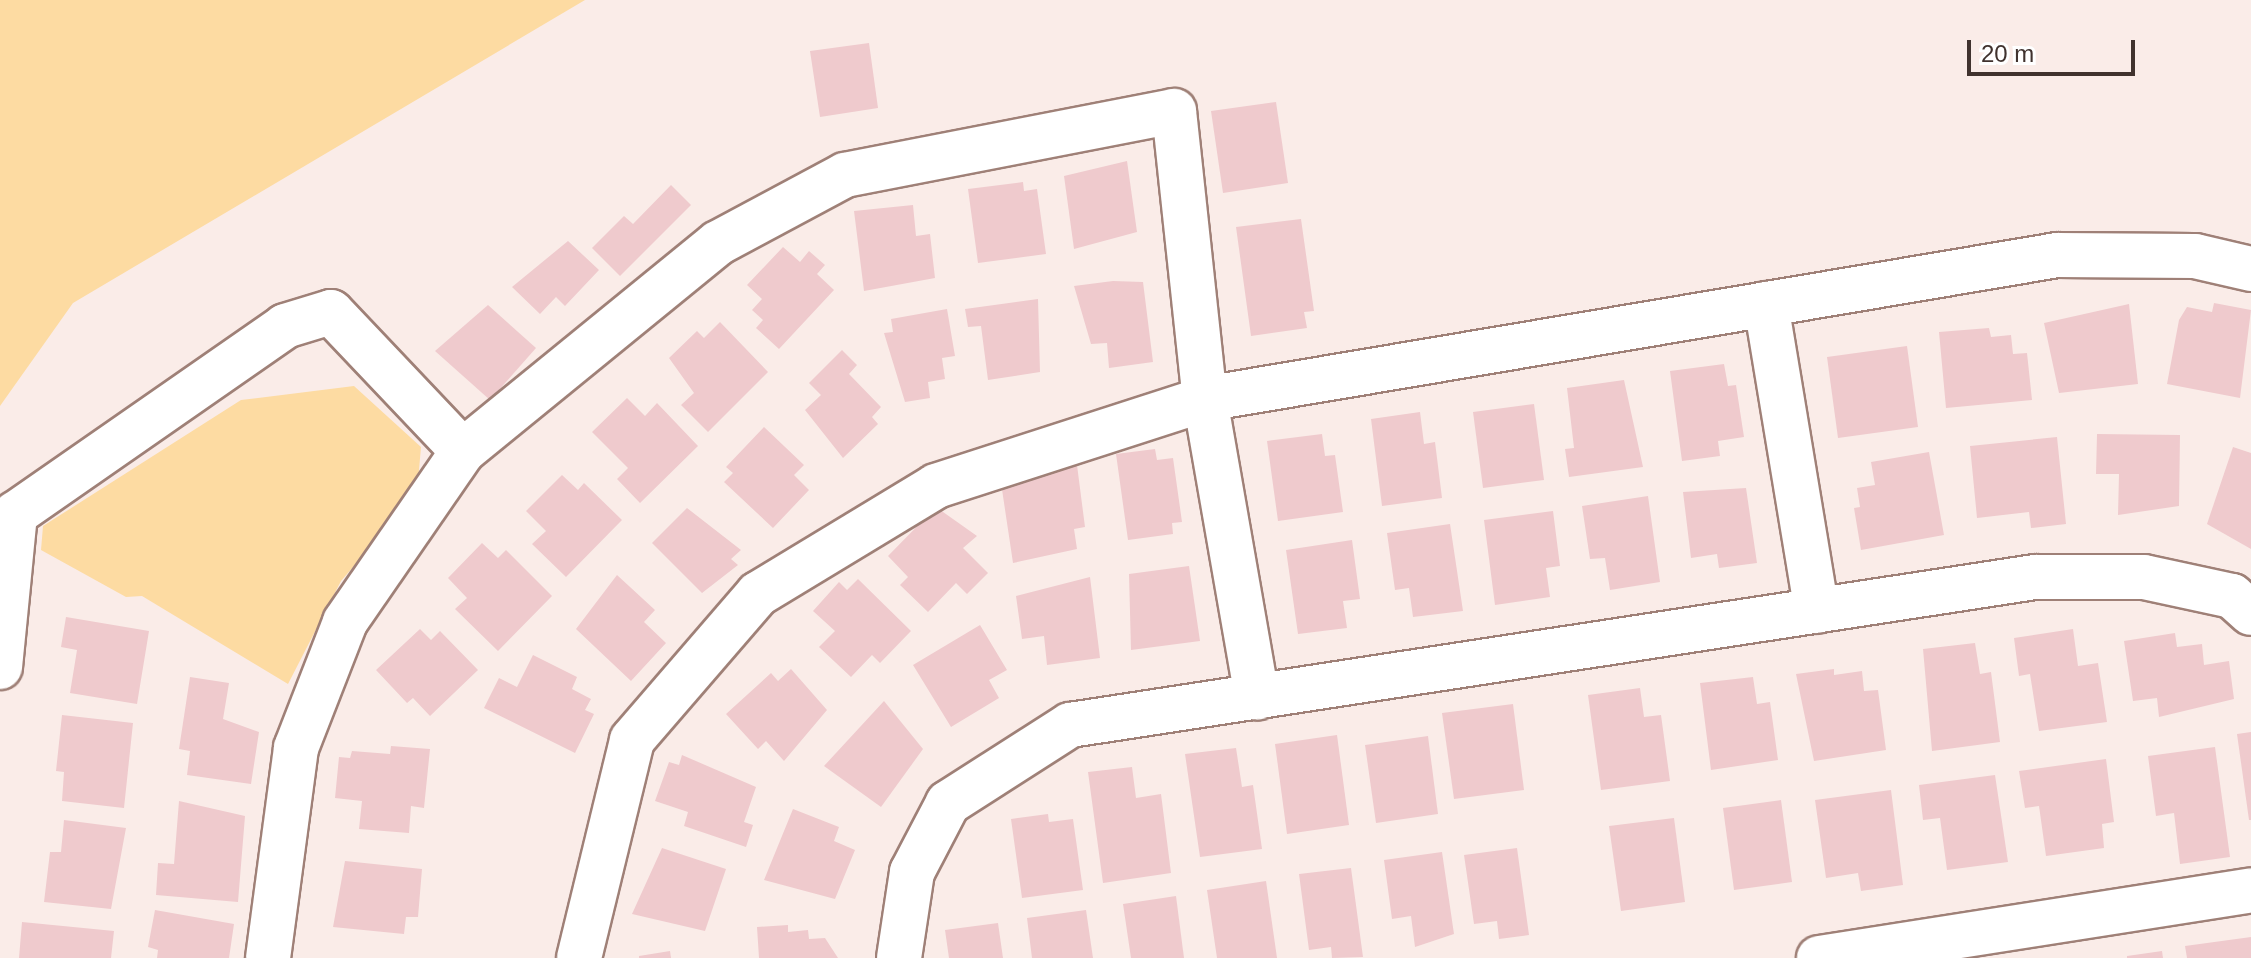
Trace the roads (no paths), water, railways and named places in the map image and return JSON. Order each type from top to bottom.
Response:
[{"type":"street","points":[[268,958],[296,748],[345,622],[463,451],[718,243],[845,175],[1174,111],[1205,399],[1257,698]]},
{"type":"street","points":[[579,958],[632,740],[758,594],[936,486],[1205,399],[2057,255],[2195,256],[2251,269]]},
{"type":"street","points":[[1766,304],[1817,611]]},
{"type":"street","points":[[0,667],[15,514],[285,326],[331,312],[463,451]]},
{"type":"street","points":[[899,958],[912,872],[948,803],[1070,725],[2035,577],[2144,577],[2232,596],[2251,613]]},
{"type":"street","points":[[1819,958],[2251,890]]}]
